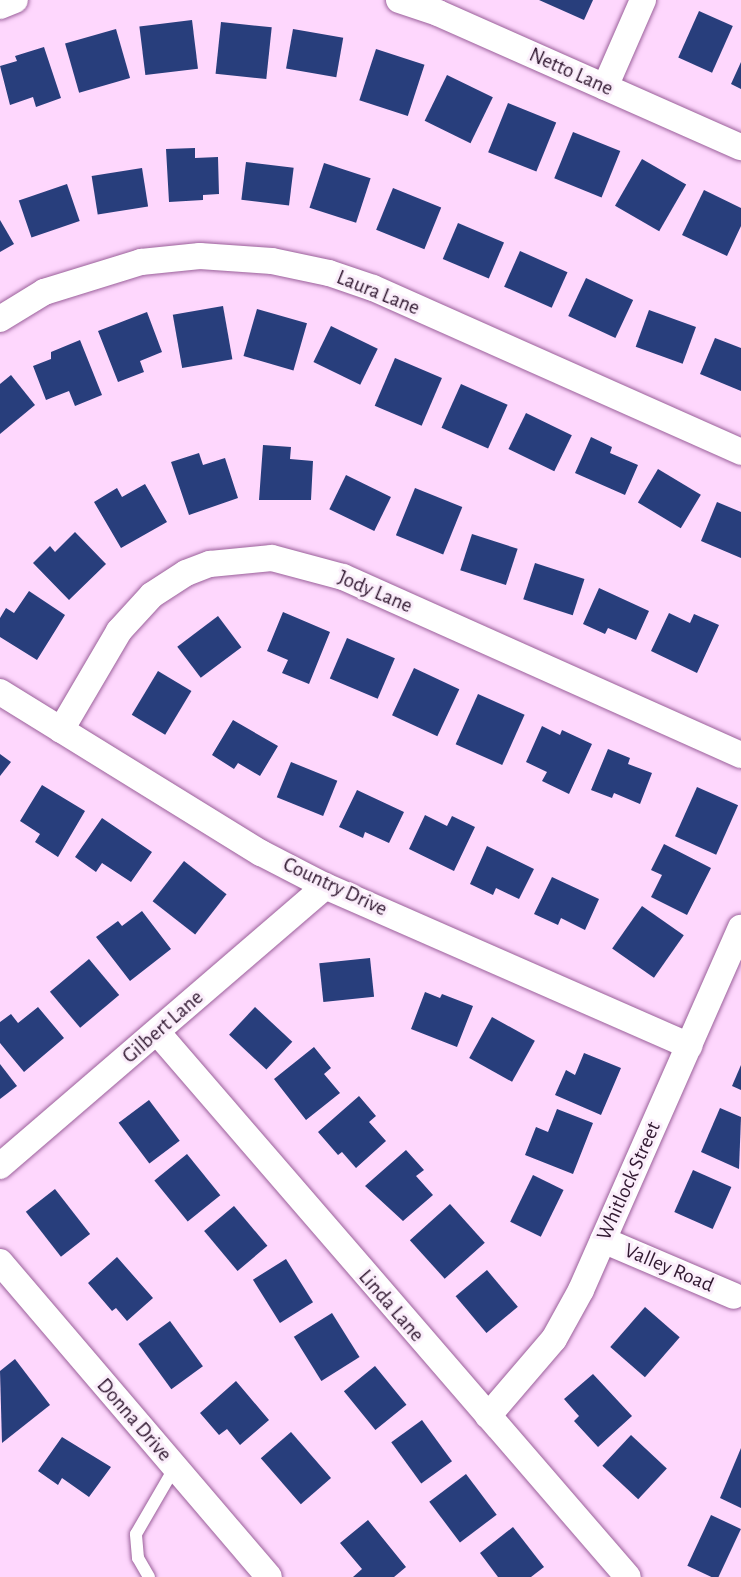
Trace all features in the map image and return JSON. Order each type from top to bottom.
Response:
[{"type":"street","points":[[0,6],[15,0]]},
{"type":"street","name":"Netto Lane","points":[[399,0],[741,147]]},
{"type":"street","points":[[605,87],[644,0]]},
{"type":"street","name":"Laura Lane","points":[[0,319],[44,292],[141,262],[200,256],[272,261],[329,273],[373,288],[741,452]]},
{"type":"street","name":"Jody Lane","points":[[61,730],[119,631],[152,595],[186,573],[210,564],[272,558],[343,577],[741,755]]},
{"type":"street","name":"Country Drive","points":[[0,692],[261,853],[325,886],[688,1046]]},
{"type":"street","name":"Gilbert Lane","points":[[0,1166],[325,886]]},
{"type":"street","name":"Whitlock Street","points":[[488,1416],[554,1339],[603,1240],[741,928]]},
{"type":"street","name":"Linda Lane","points":[[157,1032],[628,1577]]},
{"type":"street","name":"Valley Road","points":[[603,1240],[734,1296]]},
{"type":"street","name":"Donna Drive","points":[[0,1262],[269,1577]]},
{"type":"lane","points":[[149,1577],[138,1557],[136,1534],[175,1467]]},
{"type":"building","points":[[539,0],[593,0],[584,20]]},
{"type":"building","points":[[699,11],[733,26],[712,73],[678,58]]},
{"type":"building","points":[[192,20],[198,69],[145,75],[139,26]]},
{"type":"building","points":[[221,22],[272,27],[266,79],[216,74]]},
{"type":"building","points":[[116,29],[130,78],[79,93],[65,44]]},
{"type":"building","points":[[293,29],[343,38],[336,77],[286,68]]},
{"type":"building","points":[[44,47],[61,98],[36,107],[33,97],[10,105],[0,66],[17,61],[15,56]]},
{"type":"building","points":[[376,49],[425,65],[408,116],[359,100]]},
{"type":"building","points":[[741,62],[741,89],[731,84]]},
{"type":"building","points":[[447,75],[493,97],[470,143],[425,121]]},
{"type":"building","points":[[508,103],[556,122],[536,172],[488,152]]},
{"type":"building","points":[[573,132],[620,151],[602,197],[554,178]]},
{"type":"building","points":[[195,148],[195,158],[218,157],[219,194],[203,195],[203,200],[169,202],[166,149]]},
{"type":"building","points":[[642,159],[686,184],[659,231],[615,206]]},
{"type":"building","points":[[246,162],[294,168],[289,206],[241,200]]},
{"type":"building","points":[[324,163],[371,178],[356,223],[309,208]]},
{"type":"building","points":[[142,168],[148,207],[98,214],[92,176]]},
{"type":"building","points":[[67,184],[80,221],[31,237],[19,201]]},
{"type":"building","points":[[393,188],[441,207],[424,249],[376,230]]},
{"type":"building","points":[[704,190],[741,208],[741,226],[727,256],[682,235]]},
{"type":"building","points":[[0,220],[14,244],[0,252]]},
{"type":"building","points":[[458,223],[504,243],[489,278],[443,259]]},
{"type":"building","points":[[520,251],[568,272],[552,308],[504,287]]},
{"type":"building","points":[[586,278],[633,300],[615,338],[568,316]]},
{"type":"building","points":[[223,306],[232,359],[182,368],[173,315]]},
{"type":"building","points":[[257,309],[307,323],[293,370],[243,356]]},
{"type":"building","points":[[649,310],[696,327],[683,364],[636,347]]},
{"type":"building","points":[[147,312],[162,352],[140,361],[144,372],[118,382],[98,331]]},
{"type":"building","points":[[331,326],[378,349],[360,385],[313,362]]},
{"type":"building","points":[[715,338],[741,348],[741,391],[700,374]]},
{"type":"building","points":[[80,340],[102,395],[75,406],[69,391],[46,400],[33,366],[51,359],[51,352]]},
{"type":"building","points":[[395,358],[442,378],[422,426],[375,406]]},
{"type":"building","points":[[11,375],[35,405],[0,434],[0,384]]},
{"type":"building","points":[[461,384],[508,405],[488,449],[441,428]]},
{"type":"building","points":[[526,413],[572,435],[554,471],[508,449]]},
{"type":"building","points":[[591,437],[612,447],[610,453],[638,465],[625,495],[575,473]]},
{"type":"building","points":[[263,445],[291,447],[290,459],[313,461],[311,500],[259,500]]},
{"type":"building","points":[[199,453],[203,465],[225,458],[238,498],[189,515],[171,462]]},
{"type":"building","points":[[658,469],[701,495],[681,528],[638,502]]},
{"type":"building","points":[[346,475],[391,497],[374,531],[329,509]]},
{"type":"building","points":[[145,484],[167,522],[121,548],[94,502],[117,488],[122,497]]},
{"type":"building","points":[[415,488],[462,507],[443,554],[396,535]]},
{"type":"building","points":[[717,502],[741,512],[741,558],[701,541]]},
{"type":"building","points":[[75,532],[106,564],[69,600],[33,563],[50,546],[55,552]]},
{"type":"building","points":[[472,534],[518,549],[506,585],[460,570]]},
{"type":"building","points":[[535,563],[584,579],[573,615],[523,599]]},
{"type":"building","points":[[599,588],[649,611],[636,640],[608,628],[605,634],[583,624]]},
{"type":"building","points":[[29,591],[65,615],[37,660],[0,637],[0,618],[6,608],[14,613]]},
{"type":"building","points":[[283,612],[330,632],[309,684],[282,673],[288,660],[267,651]]},
{"type":"building","points":[[669,613],[690,623],[694,614],[719,625],[697,673],[651,651]]},
{"type":"building","points":[[218,616],[241,647],[201,678],[177,647]]},
{"type":"building","points":[[347,638],[395,658],[378,699],[330,679]]},
{"type":"building","points":[[414,668],[459,689],[437,736],[392,715]]},
{"type":"building","points":[[158,671],[191,691],[165,735],[132,715]]},
{"type":"building","points":[[478,694],[525,715],[502,765],[456,744]]},
{"type":"building","points":[[233,720],[278,746],[260,776],[238,763],[234,769],[212,755]]},
{"type":"building","points":[[542,726],[560,735],[562,730],[592,744],[569,794],[542,781],[547,772],[526,762]]},
{"type":"building","points":[[608,749],[630,758],[628,764],[652,773],[640,804],[614,793],[612,798],[591,790]]},
{"type":"building","points":[[0,754],[11,762],[0,776]]},
{"type":"building","points":[[291,762],[337,781],[323,816],[277,797]]},
{"type":"building","points":[[42,785],[85,811],[58,857],[35,842],[40,834],[20,821]]},
{"type":"building","points":[[697,787],[738,805],[716,855],[675,836]]},
{"type":"building","points":[[357,790],[404,812],[389,843],[365,832],[363,838],[339,827]]},
{"type":"building","points":[[425,815],[447,826],[452,816],[475,827],[454,871],[409,849]]},
{"type":"building","points":[[102,818],[152,852],[131,882],[102,863],[96,872],[75,857]]},
{"type":"building","points":[[664,844],[711,868],[687,915],[651,897],[662,875],[651,870]]},
{"type":"building","points":[[487,846],[534,869],[519,899],[496,888],[493,895],[470,884]]},
{"type":"building","points":[[184,861],[227,894],[195,934],[153,901]]},
{"type":"building","points":[[552,877],[599,899],[585,930],[561,918],[558,925],[534,914]]},
{"type":"building","points":[[642,906],[684,935],[654,978],[612,949]]},
{"type":"building","points":[[142,911],[171,949],[130,981],[96,937],[118,921],[122,926]]},
{"type":"building","points":[[370,958],[374,997],[323,1002],[319,963]]},
{"type":"building","points":[[89,959],[119,995],[80,1028],[50,992]]},
{"type":"building","points":[[425,992],[440,998],[442,994],[473,1006],[457,1047],[411,1029]]},
{"type":"building","points":[[38,1007],[64,1038],[24,1072],[0,1043],[0,1022],[11,1014],[18,1023]]},
{"type":"building","points":[[255,1007],[292,1042],[266,1070],[229,1035]]},
{"type":"building","points":[[492,1017],[535,1041],[512,1082],[469,1058]]},
{"type":"building","points":[[314,1047],[331,1068],[324,1074],[340,1093],[306,1120],[274,1079]]},
{"type":"building","points":[[584,1053],[621,1068],[601,1115],[555,1095],[566,1070],[575,1075]]},
{"type":"building","points":[[0,1064],[17,1086],[0,1099]]},
{"type":"building","points":[[741,1065],[741,1090],[732,1086]]},
{"type":"building","points":[[359,1096],[376,1116],[369,1122],[386,1141],[356,1168],[342,1152],[338,1155],[318,1132]]},
{"type":"building","points":[[149,1100],[180,1141],[149,1164],[119,1123]]},
{"type":"building","points":[[720,1108],[741,1117],[739,1169],[701,1152]]},
{"type":"building","points":[[557,1109],[593,1123],[573,1174],[525,1155],[536,1127],[548,1132]]},
{"type":"building","points":[[406,1150],[424,1170],[416,1176],[433,1195],[403,1221],[365,1186]]},
{"type":"building","points":[[187,1154],[220,1195],[188,1222],[154,1180]]},
{"type":"building","points":[[693,1170],[731,1187],[713,1229],[674,1212]]},
{"type":"building","points":[[533,1175],[564,1190],[541,1237],[510,1222]]},
{"type":"building","points":[[55,1189],[90,1234],[61,1257],[26,1212]]},
{"type":"building","points":[[450,1204],[485,1243],[445,1279],[410,1240]]},
{"type":"building","points":[[234,1206],[267,1246],[238,1271],[204,1231]]},
{"type":"building","points":[[117,1257],[153,1298],[127,1321],[116,1308],[112,1311],[88,1283]]},
{"type":"building","points":[[286,1259],[313,1302],[280,1323],[253,1280]]},
{"type":"building","points":[[487,1270],[518,1307],[486,1333],[456,1296]]},
{"type":"building","points":[[645,1307],[680,1337],[645,1377],[610,1347]]},
{"type":"building","points":[[332,1313],[360,1357],[321,1381],[294,1337]]},
{"type":"building","points":[[170,1321],[203,1366],[171,1389],[138,1344]]},
{"type":"building","points":[[15,1359],[50,1405],[2,1443],[0,1371]]},
{"type":"building","points":[[375,1366],[406,1405],[375,1430],[344,1391]]},
{"type":"building","points":[[593,1374],[632,1416],[598,1447],[574,1421],[579,1416],[564,1399]]},
{"type":"building","points":[[236,1381],[269,1420],[240,1445],[227,1429],[219,1435],[200,1413]]},
{"type":"building","points":[[422,1420],[452,1461],[421,1484],[391,1442]]},
{"type":"building","points":[[291,1432],[331,1478],[301,1504],[261,1458]]},
{"type":"building","points":[[631,1435],[667,1468],[638,1499],[602,1466]]},
{"type":"building","points":[[62,1437],[111,1467],[89,1497],[62,1478],[58,1485],[38,1471]]},
{"type":"building","points":[[741,1448],[741,1508],[720,1498]]},
{"type":"building","points":[[466,1474],[497,1515],[460,1542],[429,1502]]},
{"type":"building","points":[[711,1515],[741,1529],[719,1577],[711,1577],[687,1566]]},
{"type":"building","points":[[368,1520],[406,1567],[394,1577],[353,1577],[362,1569],[340,1543]]},
{"type":"building","points":[[513,1527],[544,1567],[531,1577],[498,1577],[480,1553]]}]
